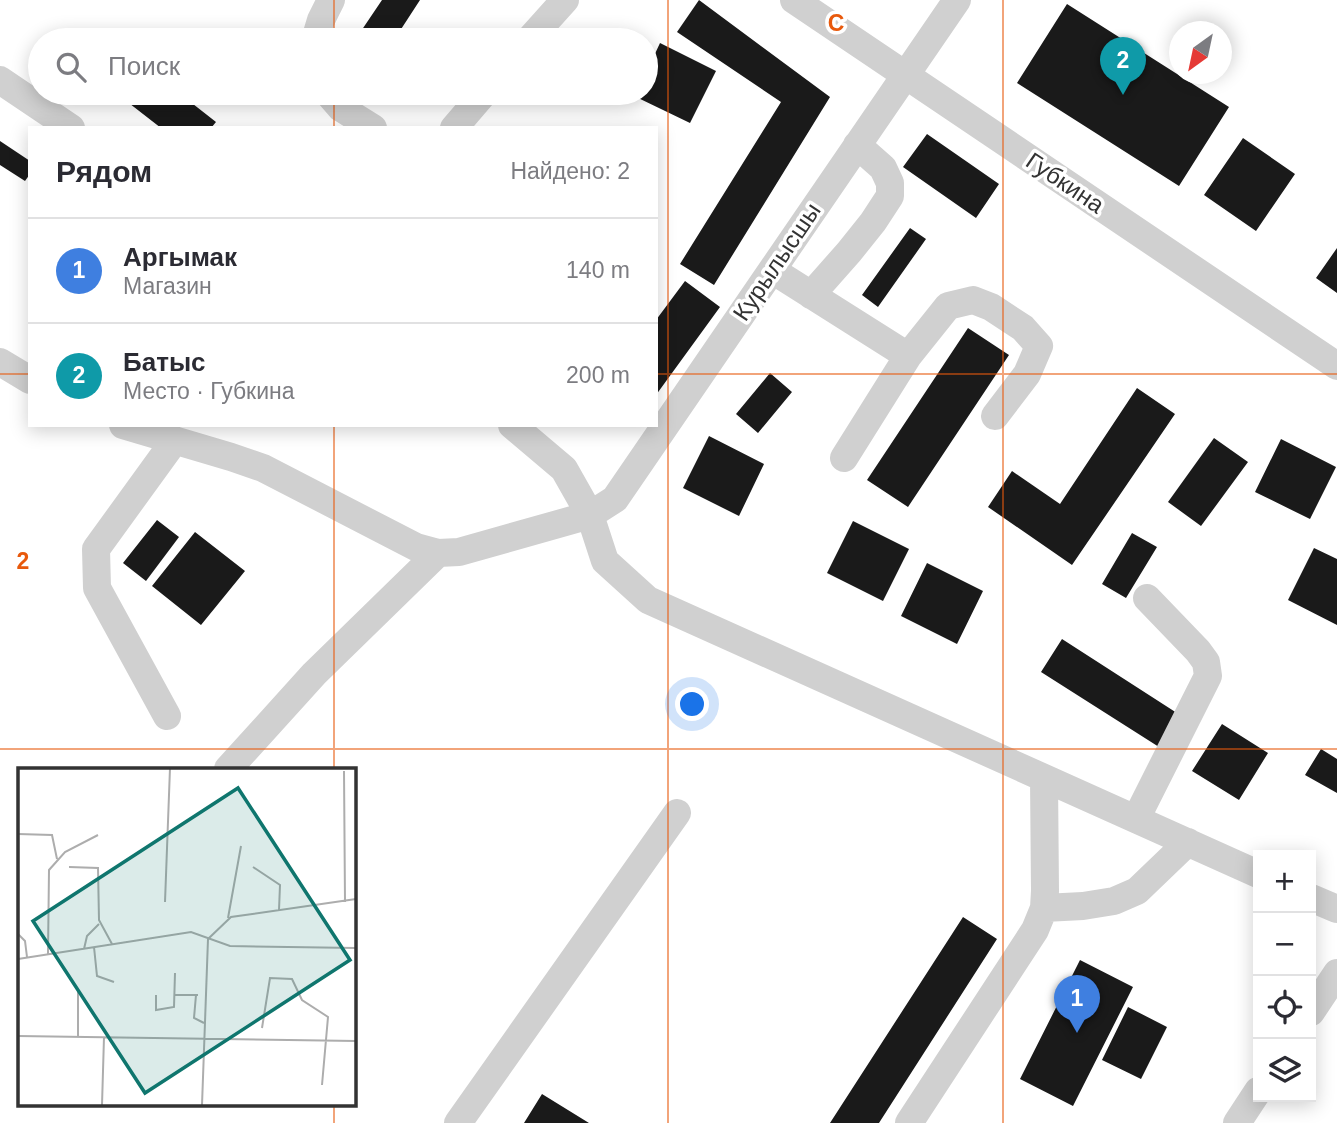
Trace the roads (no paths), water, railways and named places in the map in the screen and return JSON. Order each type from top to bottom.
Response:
[{"type":"street","points":[[319,28],[331,0]]},
{"type":"street","points":[[540,28],[565,0]]},
{"type":"street","name":"Губкина","points":[[794,0],[1337,366]]},
{"type":"street","name":"Курылысшы","points":[[590,515],[615,499],[957,0]]},
{"type":"street","points":[[0,80],[28,99]]},
{"type":"street","points":[[37,105],[68,126]]},
{"type":"street","points":[[339,105],[370,126]]},
{"type":"street","points":[[456,126],[474,105]]},
{"type":"street","points":[[811,295],[873,222],[890,196],[890,183],[883,168],[857,145]]},
{"type":"street","points":[[772,270],[908,356]]},
{"type":"street","points":[[844,458],[908,356],[948,306],[973,300],[991,307],[1023,328],[1039,346],[1027,374],[995,416]]},
{"type":"street","points":[[0,362],[28,379]]},
{"type":"street","points":[[131,427],[263,468],[416,547],[438,553],[459,552],[590,515]]},
{"type":"street","points":[[514,427],[564,470],[590,515],[605,561],[648,600],[1253,872]]},
{"type":"street","points":[[167,716],[97,588],[96,549],[175,440]]},
{"type":"street","points":[[229,768],[314,674],[438,553]]},
{"type":"street","points":[[1136,819],[1208,676],[1206,662],[1198,651],[1147,598]]},
{"type":"street","points":[[909,1123],[1035,930],[1044,908],[1044,778]]},
{"type":"street","points":[[458,1123],[677,813]]},
{"type":"street","points":[[1044,908],[1114,901],[1137,891],[1188,842]]},
{"type":"street","points":[[1316,900],[1337,909]]},
{"type":"street","points":[[1316,1004],[1337,973]]},
{"type":"street","points":[[1237,1123],[1253,1099]]},
{"type":"place","name":"Батыс","points":[[1123,95]]},
{"type":"place","name":"Аргымак","points":[[1077,1033]]}]
